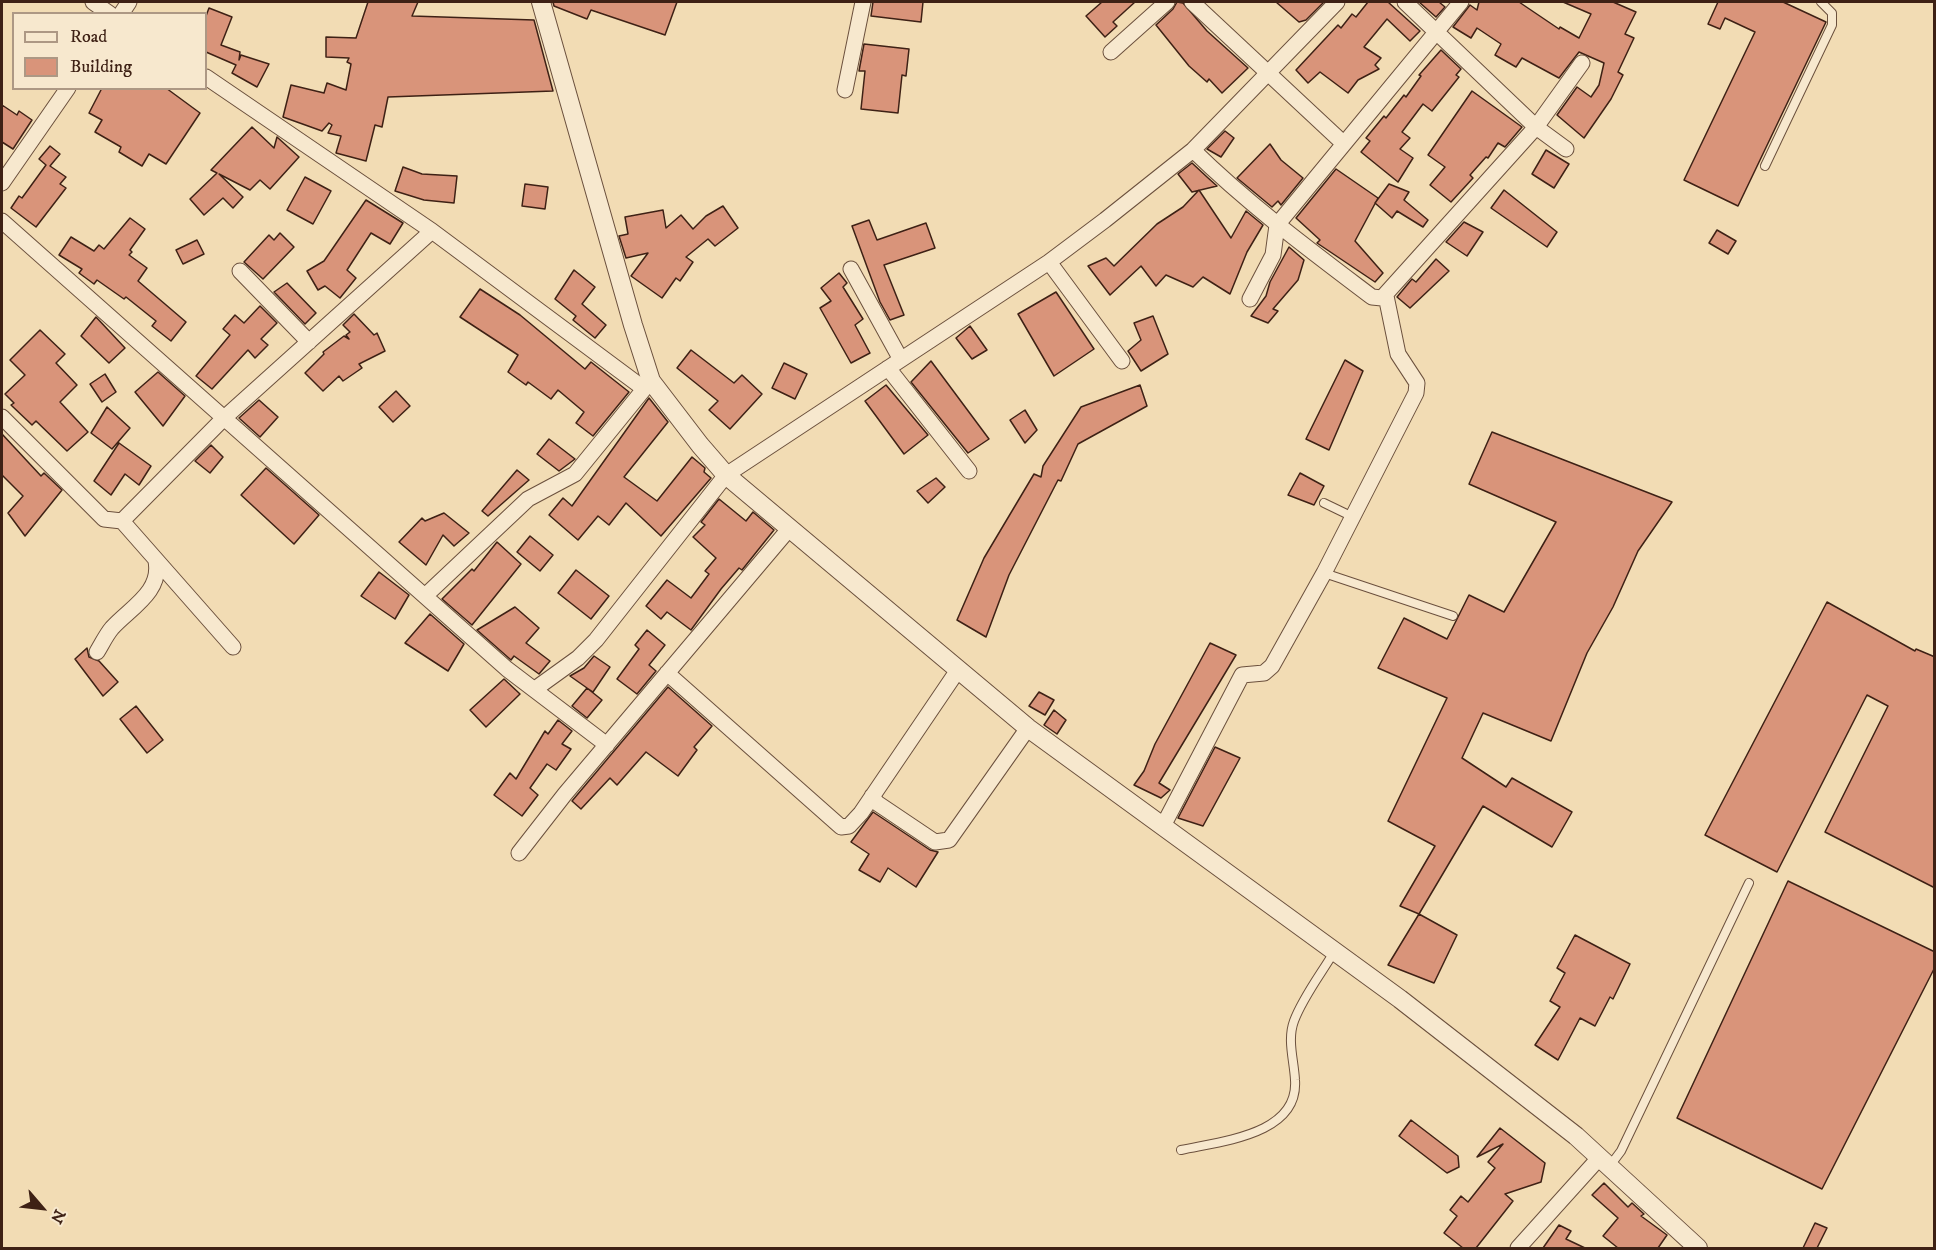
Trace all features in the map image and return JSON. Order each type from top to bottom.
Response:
[{"type":"street","points":[[93,2],[107,12]]},
{"type":"street","points":[[541,2],[633,325],[647,385]]},
{"type":"street","points":[[844,90],[863,2]]},
{"type":"street","points":[[1111,52],[1167,2]]},
{"type":"street","points":[[1192,2],[1343,142]]},
{"type":"street","points":[[535,689],[578,658],[596,640],[726,475],[1049,262],[1193,150],[1337,2]]},
{"type":"street","points":[[1405,2],[1536,128],[1566,149]]},
{"type":"street","points":[[1250,299],[1273,255],[1277,225],[1343,142],[1461,2]]},
{"type":"street","points":[[1193,150],[1230,186],[1277,225],[1372,297],[1378,299],[1386,296],[1536,128],[1582,63]]},
{"type":"street","points":[[207,78],[432,231],[647,385],[726,475],[1028,728],[1335,951],[1521,1092],[1604,1162],[1698,1248]]},
{"type":"street","points":[[2,183],[67,90]]},
{"type":"street","points":[[2,221],[507,669],[607,745]]},
{"type":"street","points":[[122,521],[223,419],[432,231]]},
{"type":"street","points":[[1049,262],[1122,361]]},
{"type":"street","points":[[851,269],[894,363],[969,471]]},
{"type":"street","points":[[240,271],[309,342]]},
{"type":"street","points":[[1163,826],[1240,677],[1243,673],[1264,673],[1270,669],[1324,573],[1418,389],[1413,376],[1400,360],[1386,296]]},
{"type":"street","points":[[425,596],[528,499],[575,474],[647,385]]},
{"type":"street","points":[[2,417],[104,519],[122,521],[233,647]]},
{"type":"street","points":[[519,853],[789,529]]},
{"type":"street","points":[[97,652],[110,630],[152,589],[157,579],[156,561]]},
{"type":"street","points":[[667,673],[841,827],[849,826],[958,670]]},
{"type":"street","points":[[872,795],[877,803],[935,842],[949,840],[1028,728]]},
{"type":"street","points":[[1518,1248],[1604,1162]]},
{"type":"lane","points":[[1765,166],[1832,25],[1832,13],[1821,2]]},
{"type":"lane","points":[[1324,503],[1353,517]]},
{"type":"lane","points":[[1324,573],[1453,616]]},
{"type":"lane","points":[[1604,1162],[1621,1151],[1749,883]]},
{"type":"lane","points":[[1181,1150],[1255,1133],[1288,1112],[1296,1094],[1290,1043],[1294,1021],[1335,951]]},
{"type":"building","points":[[368,2],[418,2],[412,16],[534,20],[553,91],[388,97],[382,127],[375,125],[366,161],[336,153],[341,136],[328,133],[332,125],[329,123],[322,131],[283,117],[291,85],[324,93],[327,83],[346,90],[351,64],[347,62],[349,58],[326,57],[326,37],[356,38]]},
{"type":"building","points":[[553,2],[677,2],[665,35],[591,10],[587,19],[554,6]]},
{"type":"building","points":[[873,2],[923,2],[921,22],[871,16]]},
{"type":"building","points":[[1102,2],[1135,2],[1113,22],[1117,26],[1105,37],[1086,16]]},
{"type":"building","points":[[1177,2],[1183,3],[1207,31],[1248,68],[1222,93],[1209,79],[1207,82],[1189,66],[1156,25]]},
{"type":"building","points":[[1276,2],[1324,2],[1306,20],[1299,22]]},
{"type":"building","points":[[1368,2],[1388,2],[1420,31],[1410,41],[1387,19],[1364,47],[1381,58],[1375,65],[1379,69],[1358,80],[1348,93],[1320,72],[1308,83],[1296,70],[1338,25],[1341,28],[1352,14],[1356,17]]},
{"type":"building","points":[[1419,2],[1439,2],[1445,7],[1436,17]]},
{"type":"building","points":[[1479,2],[1519,2],[1559,29],[1560,27],[1579,38],[1591,14],[1563,2],[1613,2],[1636,12],[1625,34],[1634,38],[1618,72],[1623,75],[1611,99],[1584,138],[1557,115],[1577,87],[1591,97],[1599,85],[1604,63],[1579,52],[1559,78],[1522,58],[1516,67],[1495,55],[1501,44],[1477,28],[1471,38],[1453,27],[1470,5],[1477,10]]},
{"type":"building","points":[[1718,2],[1783,2],[1826,22],[1738,206],[1684,180],[1755,32],[1725,18],[1720,29],[1708,24]]},
{"type":"building","points":[[209,8],[232,17],[221,45],[240,52],[239,60],[241,55],[269,64],[257,87],[232,73],[236,65],[207,52]]},
{"type":"building","points":[[864,44],[909,49],[906,76],[902,75],[898,113],[861,109],[865,71],[859,71]]},
{"type":"building","points":[[1441,50],[1461,69],[1456,75],[1459,77],[1432,111],[1423,104],[1402,132],[1410,138],[1400,149],[1413,158],[1398,182],[1361,152],[1370,141],[1366,138],[1404,95],[1406,97],[1421,76],[1419,75]]},
{"type":"building","points":[[101,90],[169,90],[200,113],[166,164],[149,154],[142,166],[119,152],[121,147],[95,132],[102,120],[89,113]]},
{"type":"building","points":[[1472,91],[1522,127],[1505,147],[1498,143],[1488,158],[1486,157],[1470,175],[1473,178],[1451,202],[1430,185],[1445,167],[1428,155]]},
{"type":"building","points":[[2,105],[17,115],[19,111],[32,120],[13,149],[2,142]]},
{"type":"building","points":[[252,127],[274,148],[277,137],[299,157],[270,189],[260,180],[250,190],[219,174],[243,197],[233,208],[223,198],[204,215],[190,199],[217,173],[211,170]]},
{"type":"building","points":[[1225,131],[1234,138],[1221,157],[1207,149]]},
{"type":"building","points":[[1270,144],[1281,160],[1303,178],[1281,205],[1278,201],[1272,207],[1237,178]]},
{"type":"building","points":[[50,146],[60,154],[50,166],[66,177],[60,184],[66,188],[36,227],[11,208],[19,196],[22,198],[46,165],[39,159]]},
{"type":"building","points":[[1546,150],[1569,164],[1554,188],[1532,174]]},
{"type":"building","points":[[1192,163],[1217,186],[1192,192],[1178,174]]},
{"type":"building","points":[[403,167],[422,174],[457,176],[454,203],[424,200],[395,191]]},
{"type":"building","points":[[1336,169],[1378,198],[1355,241],[1383,273],[1375,282],[1317,243],[1320,240],[1296,218]]},
{"type":"building","points":[[305,177],[331,191],[313,224],[287,210]]},
{"type":"building","points":[[525,184],[548,187],[545,209],[522,206]]},
{"type":"building","points":[[1389,184],[1409,192],[1404,200],[1428,220],[1423,227],[1397,211],[1392,218],[1375,203]]},
{"type":"building","points":[[1199,190],[1231,238],[1246,211],[1263,225],[1247,252],[1230,294],[1203,277],[1193,287],[1166,275],[1156,286],[1141,266],[1110,295],[1088,266],[1106,258],[1114,266],[1157,224],[1183,207]]},
{"type":"building","points":[[1504,190],[1557,232],[1547,247],[1491,208]]},
{"type":"building","points":[[366,200],[403,223],[390,244],[371,233],[347,270],[356,278],[340,298],[325,286],[318,290],[307,271],[324,261]]},
{"type":"building","points":[[723,206],[738,228],[715,246],[708,239],[686,257],[693,262],[680,281],[676,278],[662,298],[631,276],[648,253],[626,258],[619,236],[628,234],[625,217],[663,210],[666,228],[681,215],[693,229],[706,216]]},
{"type":"building","points":[[130,218],[145,229],[129,255],[147,268],[138,281],[186,322],[171,341],[152,326],[156,321],[126,297],[124,299],[97,280],[94,284],[79,273],[82,269],[59,255],[71,237],[94,251],[99,245],[104,249]]},
{"type":"building","points":[[869,220],[877,240],[926,223],[935,248],[884,265],[904,315],[890,320],[880,302],[852,226]]},
{"type":"building","points":[[1464,222],[1483,232],[1467,256],[1446,242]]},
{"type":"building","points":[[1717,230],[1736,241],[1728,254],[1709,243]]},
{"type":"building","points":[[280,233],[294,247],[263,279],[244,262],[269,235],[274,240]]},
{"type":"building","points":[[197,240],[204,254],[183,264],[176,250]]},
{"type":"building","points":[[1289,247],[1304,260],[1298,280],[1273,309],[1278,311],[1268,323],[1251,316],[1266,296],[1270,282]]},
{"type":"building","points":[[1436,259],[1449,271],[1410,308],[1397,297],[1412,279],[1416,282]]},
{"type":"building","points":[[574,270],[595,287],[582,304],[606,325],[595,338],[573,320],[576,316],[555,299]]},
{"type":"building","points":[[839,273],[847,283],[843,287],[863,319],[855,325],[870,353],[851,363],[820,308],[831,301],[821,288]]},
{"type":"building","points":[[287,283],[316,313],[305,324],[274,292]]},
{"type":"building","points":[[480,289],[520,315],[585,369],[591,362],[629,392],[593,436],[576,423],[584,412],[558,390],[551,399],[528,382],[526,385],[508,372],[518,355],[460,317]]},
{"type":"building","points":[[1056,292],[1094,349],[1054,376],[1018,314]]},
{"type":"building","points":[[260,306],[277,323],[261,339],[268,345],[255,358],[248,350],[212,389],[196,376],[230,335],[223,329],[235,315],[244,323]]},
{"type":"building","points":[[354,314],[374,335],[377,333],[385,351],[359,364],[362,368],[343,381],[339,376],[323,391],[305,373],[324,354],[323,352],[344,336],[349,339],[346,335],[350,332],[343,325]]},
{"type":"building","points":[[1153,316],[1168,354],[1141,371],[1128,351],[1141,340],[1134,323]]},
{"type":"building","points":[[96,317],[125,348],[109,363],[81,336]]},
{"type":"building","points":[[970,326],[987,350],[972,359],[956,338]]},
{"type":"building","points":[[40,330],[65,354],[56,363],[77,385],[60,402],[88,432],[67,451],[36,421],[32,425],[11,405],[14,403],[5,394],[25,375],[10,360]]},
{"type":"building","points":[[691,350],[734,383],[742,375],[762,394],[730,429],[709,410],[718,401],[677,368]]},
{"type":"building","points":[[1345,360],[1363,371],[1329,450],[1306,439]]},
{"type":"building","points":[[931,361],[989,439],[968,453],[911,382]]},
{"type":"building","points":[[784,363],[807,374],[795,399],[772,388]]},
{"type":"building","points":[[158,372],[185,396],[163,426],[135,392]]},
{"type":"building","points":[[105,374],[116,392],[102,402],[90,384]]},
{"type":"building","points":[[886,385],[928,435],[904,454],[865,401]]},
{"type":"building","points":[[1140,385],[1147,406],[1078,444],[1061,481],[1058,480],[1009,575],[986,637],[957,620],[984,558],[1034,474],[1041,477],[1043,466],[1081,407]]},
{"type":"building","points":[[396,391],[410,406],[393,422],[379,407]]},
{"type":"building","points":[[649,398],[668,422],[624,477],[657,501],[692,457],[705,468],[704,472],[711,478],[661,536],[626,503],[609,525],[598,516],[578,540],[549,515],[563,498],[572,506]]},
{"type":"building","points":[[259,400],[278,417],[260,437],[239,418]]},
{"type":"building","points":[[107,407],[130,428],[112,449],[91,433]]},
{"type":"building","points":[[1025,410],[1037,430],[1025,443],[1010,420]]},
{"type":"building","points":[[1492,432],[1672,502],[1638,551],[1613,607],[1587,653],[1551,741],[1483,713],[1462,758],[1506,787],[1512,778],[1572,812],[1552,847],[1483,806],[1419,914],[1400,906],[1435,846],[1388,821],[1447,698],[1378,668],[1404,618],[1447,639],[1469,595],[1504,612],[1556,522],[1469,484]]},
{"type":"building","points":[[2,434],[41,476],[44,473],[62,490],[25,536],[8,513],[23,496],[2,475]]},
{"type":"building","points":[[549,439],[575,459],[559,471],[537,454]]},
{"type":"building","points":[[119,443],[151,466],[139,485],[125,474],[111,495],[94,481]]},
{"type":"building","points":[[211,445],[223,457],[210,473],[195,461]]},
{"type":"building","points":[[266,468],[319,515],[294,544],[241,495]]},
{"type":"building","points":[[517,470],[529,480],[488,516],[482,511]]},
{"type":"building","points":[[1300,473],[1324,486],[1314,505],[1288,495]]},
{"type":"building","points":[[936,478],[945,487],[928,503],[917,491]]},
{"type":"building","points":[[719,499],[746,521],[753,512],[774,530],[742,570],[739,568],[721,589],[691,630],[667,612],[661,619],[646,606],[667,580],[691,598],[709,574],[705,571],[716,558],[693,537],[705,525],[701,522]]},
{"type":"building","points":[[444,513],[469,533],[454,546],[443,535],[426,565],[399,542],[422,518],[425,521]]},
{"type":"building","points":[[530,536],[553,555],[540,571],[517,552]]},
{"type":"building","points":[[497,542],[521,564],[472,625],[442,599],[472,569],[474,571]]},
{"type":"building","points":[[576,570],[609,596],[591,619],[558,593]]},
{"type":"building","points":[[379,572],[409,595],[395,619],[361,596]]},
{"type":"building","points":[[1827,602],[1915,651],[1916,649],[1935,657],[1935,888],[1825,832],[1888,706],[1867,695],[1777,872],[1705,835]]},
{"type":"building","points":[[515,607],[539,628],[526,643],[550,661],[539,674],[514,656],[511,660],[477,630]]},
{"type":"building","points":[[430,614],[464,644],[448,671],[405,643]]},
{"type":"building","points":[[647,630],[665,645],[649,665],[656,671],[637,694],[617,679],[639,649],[635,645]]},
{"type":"building","points":[[1210,643],[1236,655],[1159,783],[1170,790],[1161,798],[1134,785],[1144,771],[1155,744]]},
{"type":"building","points":[[87,648],[89,657],[99,661],[118,682],[103,696],[75,659]]},
{"type":"building","points":[[594,656],[610,667],[593,692],[570,676],[584,668]]},
{"type":"building","points":[[504,679],[520,694],[486,727],[470,710]]},
{"type":"building","points":[[668,687],[712,726],[694,747],[697,750],[678,776],[646,752],[617,785],[610,778],[581,809],[572,801]]},
{"type":"building","points":[[587,688],[602,700],[587,718],[572,706]]},
{"type":"building","points":[[1039,692],[1054,700],[1045,715],[1029,706]]},
{"type":"building","points":[[136,706],[163,740],[147,753],[120,719]]},
{"type":"building","points":[[1054,710],[1066,720],[1057,734],[1044,725]]},
{"type":"building","points":[[558,720],[572,731],[562,744],[571,749],[556,770],[547,764],[530,788],[538,795],[522,816],[494,795],[510,773],[516,779],[545,731],[548,734]]},
{"type":"building","points":[[1215,747],[1240,758],[1203,826],[1178,818]]},
{"type":"building","points":[[873,812],[930,850],[938,852],[916,887],[888,868],[880,882],[859,870],[869,854],[851,842]]},
{"type":"building","points":[[1788,881],[1935,952],[1935,967],[1822,1189],[1677,1118]]},
{"type":"building","points":[[1419,914],[1457,935],[1434,983],[1388,965]]},
{"type":"building","points":[[1575,935],[1630,964],[1613,999],[1610,997],[1595,1026],[1580,1018],[1558,1060],[1535,1045],[1560,1007],[1550,1001],[1565,973],[1557,968]]},
{"type":"building","points":[[1411,1120],[1458,1156],[1459,1167],[1447,1173],[1399,1136]]},
{"type":"building","points":[[1500,1128],[1545,1163],[1541,1182],[1505,1194],[1513,1201],[1476,1248],[1463,1248],[1444,1233],[1457,1216],[1450,1210],[1461,1196],[1468,1202],[1495,1168],[1488,1162],[1503,1144],[1477,1157]]},
{"type":"building","points":[[1604,1183],[1628,1207],[1632,1203],[1644,1214],[1641,1216],[1667,1235],[1658,1248],[1618,1248],[1603,1236],[1618,1218],[1592,1195]]},
{"type":"building","points":[[1815,1223],[1827,1228],[1817,1248],[1803,1248]]},
{"type":"building","points":[[1559,1225],[1571,1231],[1566,1239],[1585,1248],[1543,1248]]}]
